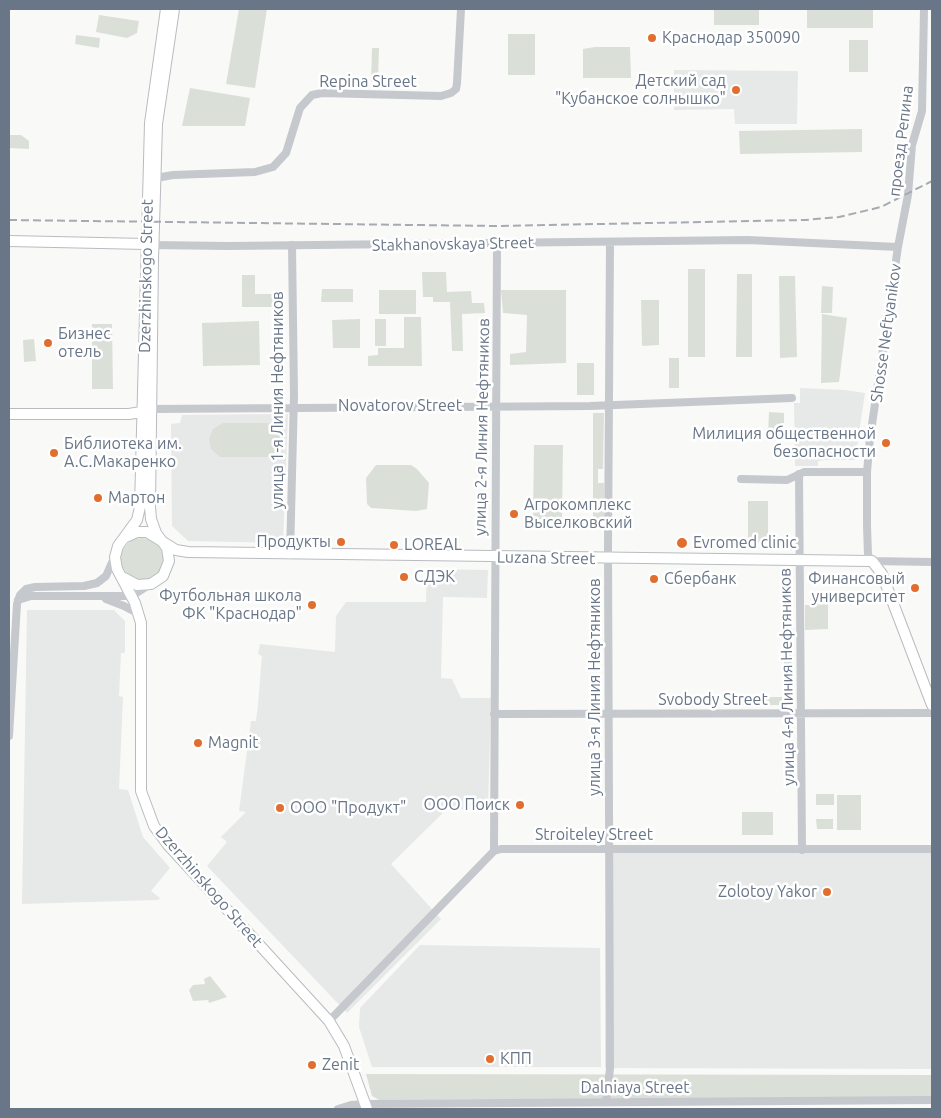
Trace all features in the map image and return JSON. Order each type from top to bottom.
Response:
[{"type":"main road","name":"Dzerzhinskogo Street","points":[[151,584],[163,576],[168,564],[168,551],[151,519],[147,411],[150,123],[166,9]]},
{"type":"main road","name":"Dzerzhinskogo Street","points":[[150,244],[156,178],[157,124],[174,9]]},
{"type":"main road","name":"Stakhanovskaya Street","points":[[9,241],[150,244]]},
{"type":"main road","name":"Dzerzhinskogo Street","points":[[147,411],[140,507],[137,520],[116,554],[116,566],[132,596],[139,614],[141,627],[140,780],[149,816],[168,845],[329,1021],[344,1046],[366,1107]]},
{"type":"main road","name":"Novatorov Street","points":[[9,414],[147,411]]},
{"type":"main road","points":[[123,540],[132,534],[142,532],[152,534],[162,541]]},
{"type":"main road","name":"Luzana Street","points":[[162,541],[176,550],[188,552],[290,555],[872,561]]},
{"type":"main road","name":"Shosse Neftyanikov","points":[[872,561],[882,574],[932,705]]},
{"type":"main road","points":[[123,578],[137,585],[151,584]]},
{"type":"street","name":"Repina Street","points":[[156,178],[173,175],[255,172],[273,166],[286,153],[300,108],[312,95],[322,93],[441,96],[451,93],[456,89],[457,83],[461,9]]},
{"type":"street","name":"проезд Репина","points":[[898,247],[908,195],[912,145],[922,111],[924,9]]},
{"type":"street","name":"Stakhanovskaya Street","points":[[150,244],[292,245],[748,240],[898,247]]},
{"type":"street","name":"улица 3-я Линия Нефтяников","points":[[606,1102],[610,1069],[610,242]]},
{"type":"street","name":"улица 2-я Линия Нефтяников","points":[[494,851],[494,406],[497,243]]},
{"type":"street","name":"улица 1-я Линия Нефтяников","points":[[290,555],[294,407],[292,245]]},
{"type":"street","name":"Shosse Neftyanikov","points":[[872,561],[868,555],[867,472],[898,247]]},
{"type":"street","name":"Novatorov Street","points":[[147,411],[294,407],[609,406],[792,398]]},
{"type":"street","points":[[741,480],[787,480],[804,472],[867,472]]},
{"type":"street","name":"улица 4-я Линия Нефтяников","points":[[799,474],[802,850]]},
{"type":"street","points":[[9,736],[18,600],[23,591],[29,588],[84,586],[97,583],[106,576],[116,554]]},
{"type":"street","name":"Luzana Street","points":[[872,561],[932,562]]},
{"type":"street","points":[[18,600],[31,596],[132,596],[151,584]]},
{"type":"street","points":[[97,596],[139,614]]},
{"type":"street","name":"Svobody Street","points":[[494,714],[932,713]]},
{"type":"street","name":"Stroiteley Street","points":[[494,851],[501,849],[932,849]]},
{"type":"street","points":[[329,1021],[494,851]]},
{"type":"street","name":"Dalniaya Street","points":[[338,1109],[351,1105],[366,1107],[606,1102],[932,1100]]},
{"type":"shaded area","points":[[239,9],[267,9],[255,88],[226,84]]},
{"type":"shaded area","points":[[714,9],[759,9],[759,25],[714,25]]},
{"type":"shaded area","points":[[807,9],[873,9],[873,28],[807,28]]},
{"type":"shaded area","points":[[931,9],[932,9],[931,106]]},
{"type":"shaded area","points":[[99,15],[139,21],[137,33],[127,38],[96,32]]},
{"type":"shaded area","points":[[508,34],[535,34],[535,75],[508,75]]},
{"type":"shaded area","points":[[76,35],[100,38],[99,48],[75,44]]},
{"type":"shaded area","points":[[849,40],[868,40],[868,72],[849,72]]},
{"type":"shaded area","points":[[630,47],[631,78],[583,78],[583,49]]},
{"type":"shaded area","points":[[372,48],[379,48],[378,82],[371,82]]},
{"type":"shaded area","name":"Детский сад \"Кубанское солнышко\"","points":[[674,70],[798,71],[797,124],[735,124],[734,109],[674,110]]},
{"type":"shaded area","points":[[190,88],[250,98],[245,126],[182,126]]},
{"type":"shaded area","points":[[862,129],[862,152],[740,154],[739,131]]},
{"type":"shaded area","points":[[9,135],[21,135],[29,141],[29,149],[9,148]]},
{"type":"shaded area","points":[[688,269],[705,269],[705,357],[688,357]]},
{"type":"shaded area","points":[[422,272],[446,272],[447,292],[471,291],[472,303],[484,303],[485,313],[462,314],[463,351],[452,351],[450,302],[433,302],[433,297],[423,297]]},
{"type":"shaded area","points":[[737,274],[752,274],[752,357],[736,357]]},
{"type":"shaded area","points":[[242,275],[255,275],[255,294],[281,294],[281,307],[242,307]]},
{"type":"shaded area","points":[[779,276],[795,276],[797,357],[780,358]]},
{"type":"shaded area","points":[[822,286],[833,287],[832,313],[821,313]]},
{"type":"shaded area","points":[[322,289],[353,289],[353,302],[321,302]]},
{"type":"shaded area","points":[[379,290],[416,290],[416,314],[379,314]]},
{"type":"shaded area","points":[[501,290],[566,290],[566,363],[510,365],[510,354],[526,352],[527,315],[503,313]]},
{"type":"shaded area","points":[[641,300],[659,300],[659,345],[642,346]]},
{"type":"shaded area","points":[[822,314],[847,318],[839,382],[821,383]]},
{"type":"shaded area","points":[[404,317],[421,317],[422,366],[368,366],[368,356],[378,355],[378,348],[404,348]]},
{"type":"shaded area","points":[[360,319],[360,348],[333,348],[332,320]]},
{"type":"shaded area","points":[[375,319],[386,319],[386,346],[375,346]]},
{"type":"shaded area","points":[[259,321],[260,365],[203,366],[202,323]]},
{"type":"shaded area","points":[[92,324],[112,324],[113,389],[92,389]]},
{"type":"shaded area","points":[[34,339],[36,361],[24,362],[23,340]]},
{"type":"shaded area","points":[[669,358],[679,358],[679,388],[669,388]]},
{"type":"shaded area","points":[[577,363],[594,363],[594,395],[577,395]]},
{"type":"shaded area","points":[[800,388],[865,393],[855,460],[825,460],[818,461],[818,466],[795,466],[794,403],[800,403]]},
{"type":"shaded area","points":[[769,412],[784,413],[784,432],[768,433]]},
{"type":"shaded area","points":[[593,413],[604,413],[603,469],[598,469],[598,483],[604,483],[604,521],[593,521]]},
{"type":"shaded area","points":[[288,414],[283,543],[188,541],[172,526],[171,424],[180,423],[182,415]]},
{"type":"shaded area","points":[[223,423],[270,423],[280,433],[280,446],[275,453],[268,457],[220,457],[211,449],[209,439],[213,429]]},
{"type":"shaded area","points":[[534,445],[563,445],[562,520],[533,519]]},
{"type":"shaded area","points":[[376,465],[411,465],[417,469],[429,483],[427,509],[416,511],[371,508],[367,504],[366,478]]},
{"type":"shaded area","points":[[748,501],[768,501],[768,543],[748,543]]},
{"type":"shaded area","points":[[142,538],[157,544],[163,559],[157,574],[142,580],[127,574],[121,559],[127,544]]},
{"type":"shaded area","points":[[427,569],[488,570],[487,598],[443,597],[441,678],[452,679],[461,698],[491,698],[488,810],[447,809],[391,864],[441,919],[347,1013],[207,866],[227,842],[221,837],[246,812],[239,811],[251,721],[256,721],[262,656],[258,654],[260,644],[335,652],[336,616],[346,602],[426,602]]},
{"type":"shaded area","points":[[784,604],[792,604],[791,705],[739,705],[739,697],[784,697]]},
{"type":"shaded area","points":[[828,604],[828,629],[805,630],[805,605]]},
{"type":"shaded area","points":[[27,610],[114,610],[125,621],[125,653],[121,653],[119,696],[123,697],[119,789],[128,790],[143,837],[170,868],[151,891],[160,898],[158,900],[22,904]]},
{"type":"shaded area","points":[[816,794],[834,794],[834,805],[816,805]]},
{"type":"shaded area","points":[[837,795],[861,795],[861,830],[837,830]]},
{"type":"shaded area","points":[[742,812],[773,812],[773,835],[742,835]]},
{"type":"shaded area","points":[[816,819],[833,819],[833,829],[817,829]]},
{"type":"shaded area","points":[[606,846],[932,847],[932,1069],[605,1068]]},
{"type":"shaded area","points":[[420,945],[600,948],[601,1067],[372,1067],[359,1027],[360,1008]]},
{"type":"shaded area","points":[[210,976],[227,997],[209,1003],[208,1000],[193,1001],[189,990],[193,985],[205,984],[204,979]]},
{"type":"shaded area","points":[[366,1074],[932,1075],[932,1097],[379,1100],[372,1096]]},
{"type":"railway","points":[[9,220],[496,226],[805,220],[839,217],[881,207],[932,181]]},
{"type":"place","name":"Краснодар 350090","points":[[652,38]]},
{"type":"place","name":"Детский сад \"Кубанское солнышко\"","points":[[736,90]]},
{"type":"place","name":"Бизнес отель","points":[[48,343]]},
{"type":"place","name":"Милиция общественной безопасности","points":[[886,443]]},
{"type":"place","name":"Библиотека им. А.С.Макаренко","points":[[54,453]]},
{"type":"place","name":"Мартон","points":[[98,498]]},
{"type":"place","name":"Агрокомплекс Выселковский","points":[[514,514]]},
{"type":"place","name":"Продукты","points":[[341,542]]},
{"type":"place","name":"Evromed clinic","points":[[682,543]]},
{"type":"place","name":"LOREAL","points":[[394,545]]},
{"type":"place","name":"СДЭК","points":[[404,577]]},
{"type":"place","name":"Сбербанк","points":[[654,579]]},
{"type":"place","name":"Финансовый университет","points":[[915,588]]},
{"type":"place","name":"Футбольная школа ФК \"Краснодар\"","points":[[312,605]]},
{"type":"place","name":"Magnit","points":[[198,743]]},
{"type":"place","name":"ООО Поиск","points":[[520,805]]},
{"type":"place","name":"ООО \"Продукт\"","points":[[280,808]]},
{"type":"place","name":"Zolotoy Yakor","points":[[827,892]]},
{"type":"place","name":"КПП","points":[[490,1059]]},
{"type":"place","name":"Zenit","points":[[312,1065]]}]
